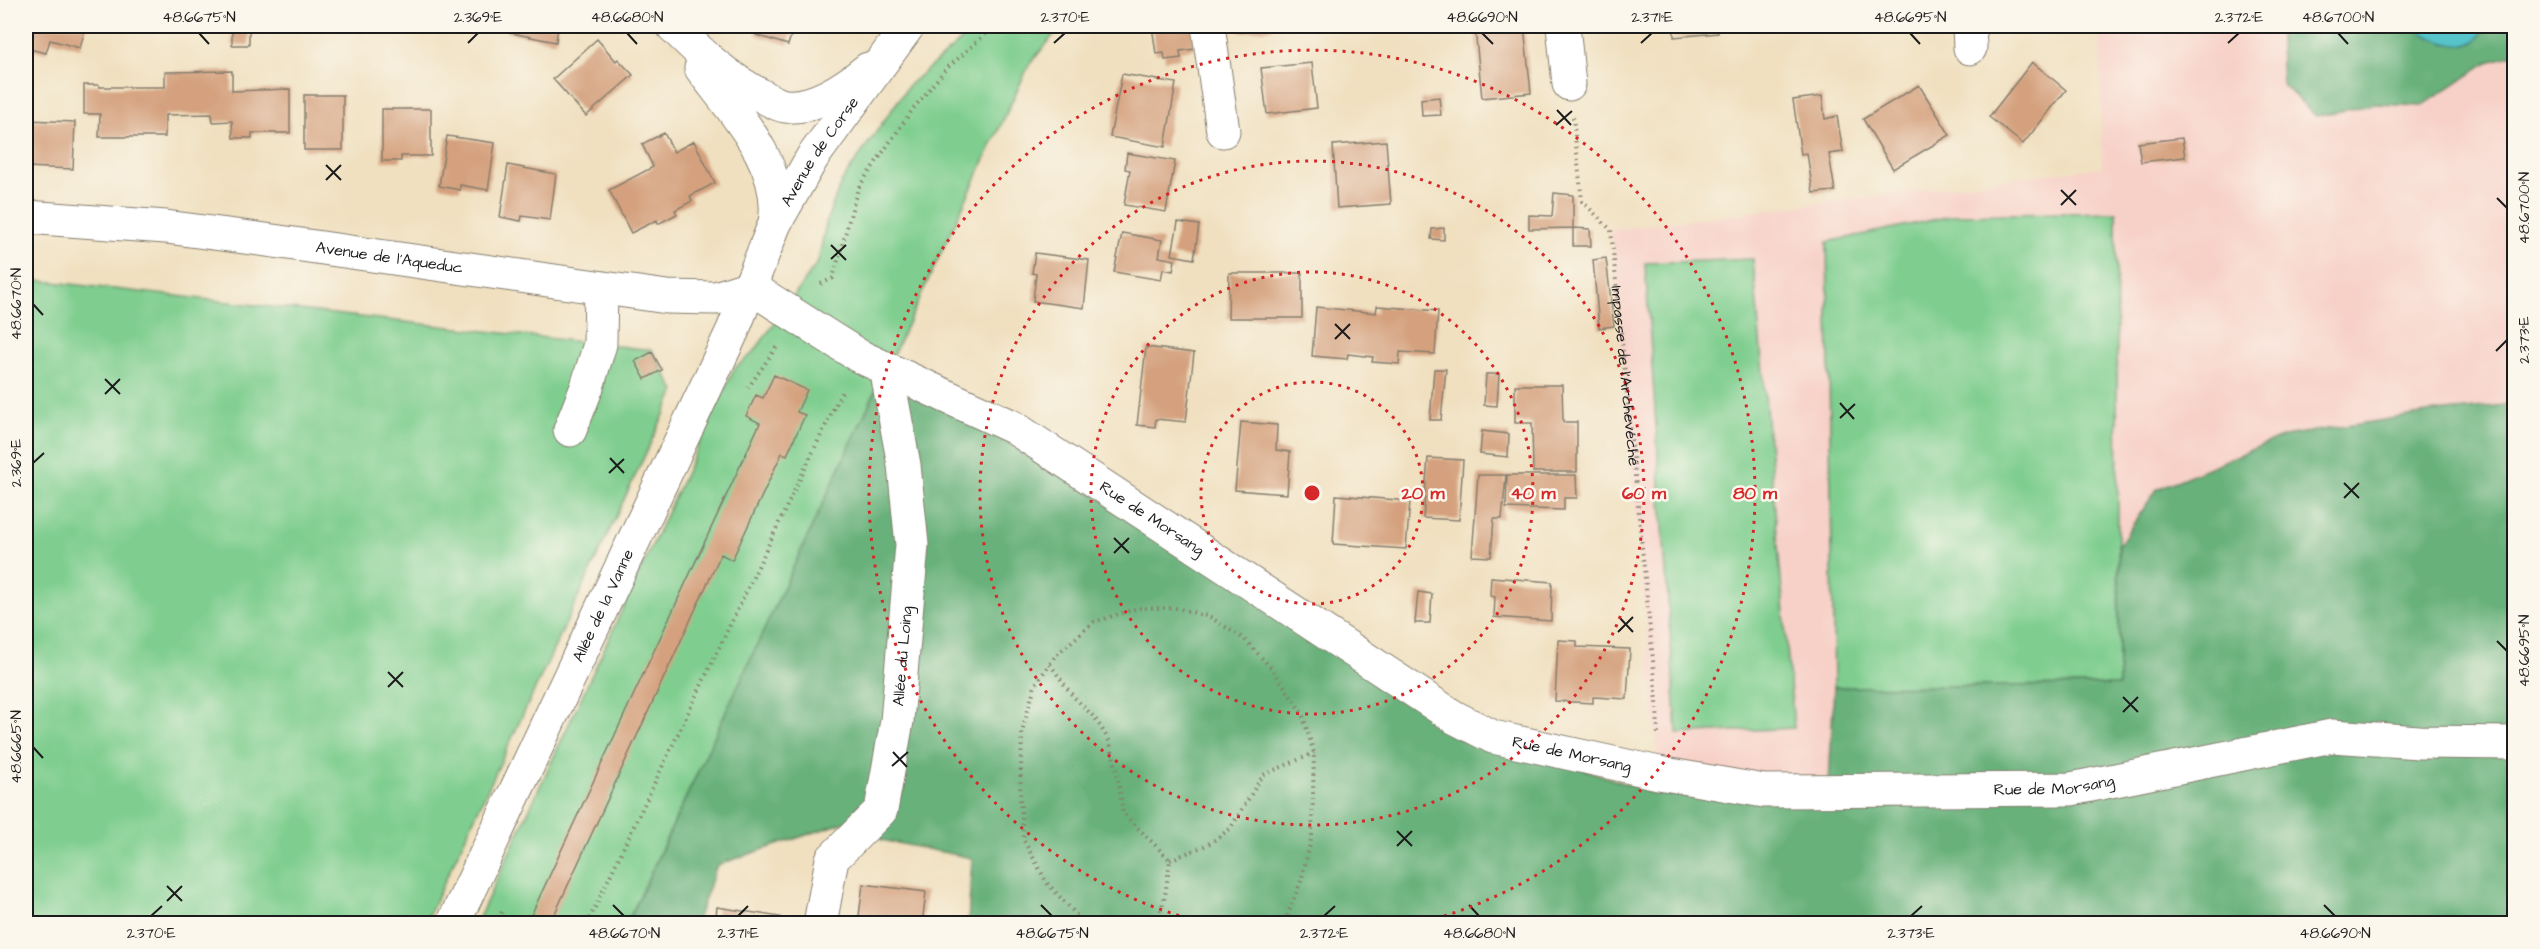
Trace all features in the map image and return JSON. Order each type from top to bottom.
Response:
[{"type":"street","points":[[671,26],[736,83],[783,106],[804,127],[812,158]]},
{"type":"street","points":[[671,26],[753,140],[773,184],[778,206],[775,223]]},
{"type":"street","name":"Avenue de Corse","points":[[750,287],[775,223],[812,158],[908,26]]},
{"type":"street","points":[[783,106],[819,101],[853,82],[924,26]]},
{"type":"street","points":[[1208,26],[1223,131]]},
{"type":"street","points":[[1563,26],[1569,84]]},
{"type":"street","name":"Avenue de l'Aqueduc","points":[[26,217],[190,230],[667,297],[716,298],[750,287]]},
{"type":"street","name":"Rue de Morsang","points":[[750,287],[873,362],[1014,427],[1454,717],[1493,737],[1659,773],[1764,791],[2071,789],[2332,736],[2419,742],[2514,742]]},
{"type":"street","name":"Allée de la Vanne","points":[[453,924],[733,330],[750,287]]},
{"type":"street","points":[[570,430],[587,387],[600,344],[601,288]]},
{"type":"street","name":"Allée du Loing","points":[[820,924],[832,859],[882,810],[897,721],[912,545],[904,465],[873,362]]},
{"type":"path","points":[[821,284],[833,278],[858,188],[913,109],[940,75],[994,26]]},
{"type":"path","name":"Impasse de l'Archevéché","points":[[1569,84],[1582,201],[1611,230],[1657,701],[1659,773]]},
{"type":"path","points":[[587,924],[873,362]]},
{"type":"path","points":[[1085,924],[1047,883],[1024,841],[1020,799],[1022,732],[1035,685],[1056,655],[1094,622],[1138,608],[1177,608],[1210,617],[1244,639],[1274,671],[1302,713],[1314,753],[1312,836],[1301,881],[1284,924]]},
{"type":"path","points":[[1050,664],[1072,695],[1095,718],[1110,742],[1123,813],[1170,860]]},
{"type":"path","points":[[1170,860],[1207,845],[1230,829],[1263,775],[1314,753]]},
{"type":"path","points":[[1157,924],[1165,896],[1170,860]]},
{"type":"shaded area","points":[[2100,26],[2514,26],[2514,739],[2039,783],[1659,773],[1611,230],[2102,167]]},
{"type":"green space","points":[[978,26],[1061,26],[1029,65],[627,923],[476,924],[734,369],[754,352],[818,262],[827,219],[842,181],[909,85]]},
{"type":"green space","points":[[2279,26],[2514,26],[2514,55],[2488,62],[2422,106],[2375,104],[2316,116],[2282,84]]},
{"type":"green space","points":[[2116,212],[2119,685],[1834,687],[1827,242],[1956,215]]},
{"type":"green space","points":[[1753,259],[1794,728],[1677,734],[1645,263]]},
{"type":"green space","points":[[26,279],[652,350],[675,391],[425,923],[26,924]]},
{"type":"green space","points":[[886,368],[1493,737],[1652,793],[1828,803],[1834,687],[2119,685],[2119,545],[2157,489],[2284,436],[2427,413],[2514,404],[2514,923],[968,923],[972,858],[881,840],[881,810],[717,865],[696,923],[627,924]]},
{"type":"water","points":[[2412,26],[2483,26],[2479,37],[2472,43],[2463,45],[2429,37]]},
{"type":"building","points":[[26,26],[86,26],[80,48],[50,40],[46,53],[29,49],[33,35],[26,33]]},
{"type":"building","points":[[232,26],[249,26],[249,45],[232,45]]},
{"type":"building","points":[[507,26],[558,26],[556,42],[506,32]]},
{"type":"building","points":[[758,26],[794,26],[788,45],[756,35]]},
{"type":"building","points":[[1152,26],[1193,26],[1195,49],[1180,51],[1181,58],[1165,60],[1164,53],[1156,54]]},
{"type":"building","points":[[1239,26],[1271,26],[1272,29],[1240,32]]},
{"type":"building","points":[[1524,26],[1531,93],[1482,98],[1475,28]]},
{"type":"building","points":[[1674,26],[1717,26],[1718,33],[1674,37]]},
{"type":"building","points":[[1884,26],[1930,26],[1930,31],[1885,32]]},
{"type":"building","points":[[2016,26],[2057,26],[2057,29],[2016,30]]},
{"type":"building","points":[[597,39],[616,61],[618,59],[633,75],[586,116],[553,79]]},
{"type":"building","points":[[2032,62],[2066,90],[2023,144],[1989,117]]},
{"type":"building","points":[[1312,63],[1317,108],[1267,114],[1261,68]]},
{"type":"building","points":[[232,71],[232,91],[290,89],[290,133],[252,133],[252,138],[233,138],[232,121],[213,122],[212,114],[165,115],[165,137],[99,137],[100,114],[84,114],[84,85],[165,87],[165,72]]},
{"type":"building","points":[[1122,74],[1176,83],[1165,147],[1110,137]]},
{"type":"building","points":[[1919,85],[1950,135],[1893,169],[1863,119]]},
{"type":"building","points":[[304,95],[343,95],[343,150],[304,150]]},
{"type":"building","points":[[1822,96],[1825,119],[1837,116],[1843,152],[1829,154],[1835,191],[1813,193],[1807,153],[1801,154],[1793,100]]},
{"type":"building","points":[[1439,97],[1441,115],[1422,116],[1421,99]]},
{"type":"building","points":[[382,109],[431,109],[431,156],[401,156],[401,161],[382,161]]},
{"type":"building","points":[[28,120],[75,122],[73,169],[26,167]]},
{"type":"building","points":[[664,133],[674,152],[694,141],[715,183],[690,196],[692,201],[675,210],[677,214],[658,224],[657,220],[631,233],[609,190],[653,167],[642,144]]},
{"type":"building","points":[[447,136],[495,143],[488,190],[460,185],[460,190],[439,186]]},
{"type":"building","points":[[2182,138],[2185,157],[2141,162],[2138,143]]},
{"type":"building","points":[[1386,141],[1391,204],[1337,208],[1333,145]]},
{"type":"building","points":[[1127,153],[1175,161],[1166,212],[1124,205],[1130,170],[1125,169]]},
{"type":"building","points":[[508,165],[556,174],[550,220],[522,216],[521,221],[500,217]]},
{"type":"building","points":[[1554,193],[1573,195],[1573,228],[1529,229],[1529,215],[1552,216]]},
{"type":"building","points":[[1178,222],[1199,225],[1194,259],[1172,255]]},
{"type":"building","points":[[1444,228],[1444,240],[1431,239],[1432,229]]},
{"type":"building","points":[[1573,228],[1590,229],[1591,246],[1573,246]]},
{"type":"building","points":[[1122,233],[1162,240],[1159,257],[1175,260],[1173,271],[1163,269],[1161,280],[1114,272]]},
{"type":"building","points":[[1035,253],[1089,260],[1084,308],[1033,301],[1036,274],[1032,273]]},
{"type":"building","points":[[1606,258],[1614,326],[1599,328],[1593,260]]},
{"type":"building","points":[[1229,273],[1302,273],[1302,318],[1228,318]]},
{"type":"building","points":[[1377,306],[1438,311],[1435,354],[1400,352],[1399,364],[1372,362],[1373,357],[1348,354],[1347,359],[1312,356],[1316,307],[1376,313]]},
{"type":"building","points":[[1146,347],[1194,353],[1186,422],[1156,419],[1155,427],[1137,425]]},
{"type":"building","points":[[652,352],[662,370],[645,379],[635,361]]},
{"type":"building","points":[[1434,369],[1446,369],[1441,420],[1430,420]]},
{"type":"building","points":[[1486,374],[1499,374],[1497,406],[1484,405]]},
{"type":"building","points":[[774,375],[807,390],[797,412],[805,415],[787,455],[782,453],[732,560],[721,554],[550,924],[527,924],[760,423],[746,416],[756,395],[763,398]]},
{"type":"building","points":[[1515,385],[1562,385],[1563,422],[1577,422],[1577,472],[1533,472],[1532,423],[1515,423]]},
{"type":"building","points":[[1241,422],[1277,425],[1276,450],[1290,452],[1287,494],[1235,490]]},
{"type":"building","points":[[1482,431],[1509,434],[1508,457],[1480,454]]},
{"type":"building","points":[[1428,458],[1463,460],[1459,520],[1423,518]]},
{"type":"building","points":[[1478,475],[1506,475],[1502,519],[1494,519],[1491,557],[1472,556]]},
{"type":"building","points":[[1507,475],[1576,475],[1577,498],[1564,498],[1564,510],[1506,508]]},
{"type":"building","points":[[1336,495],[1410,501],[1406,549],[1333,544]]},
{"type":"building","points":[[1491,577],[1552,582],[1551,621],[1494,617],[1495,597],[1490,596]]},
{"type":"building","points":[[1418,592],[1432,594],[1430,623],[1415,623]]},
{"type":"building","points":[[1558,640],[1577,641],[1577,647],[1630,649],[1627,699],[1593,697],[1593,703],[1555,701]]},
{"type":"building","points":[[863,884],[926,892],[922,924],[858,924]]},
{"type":"building","points":[[717,907],[780,917],[779,924],[715,924]]}]
